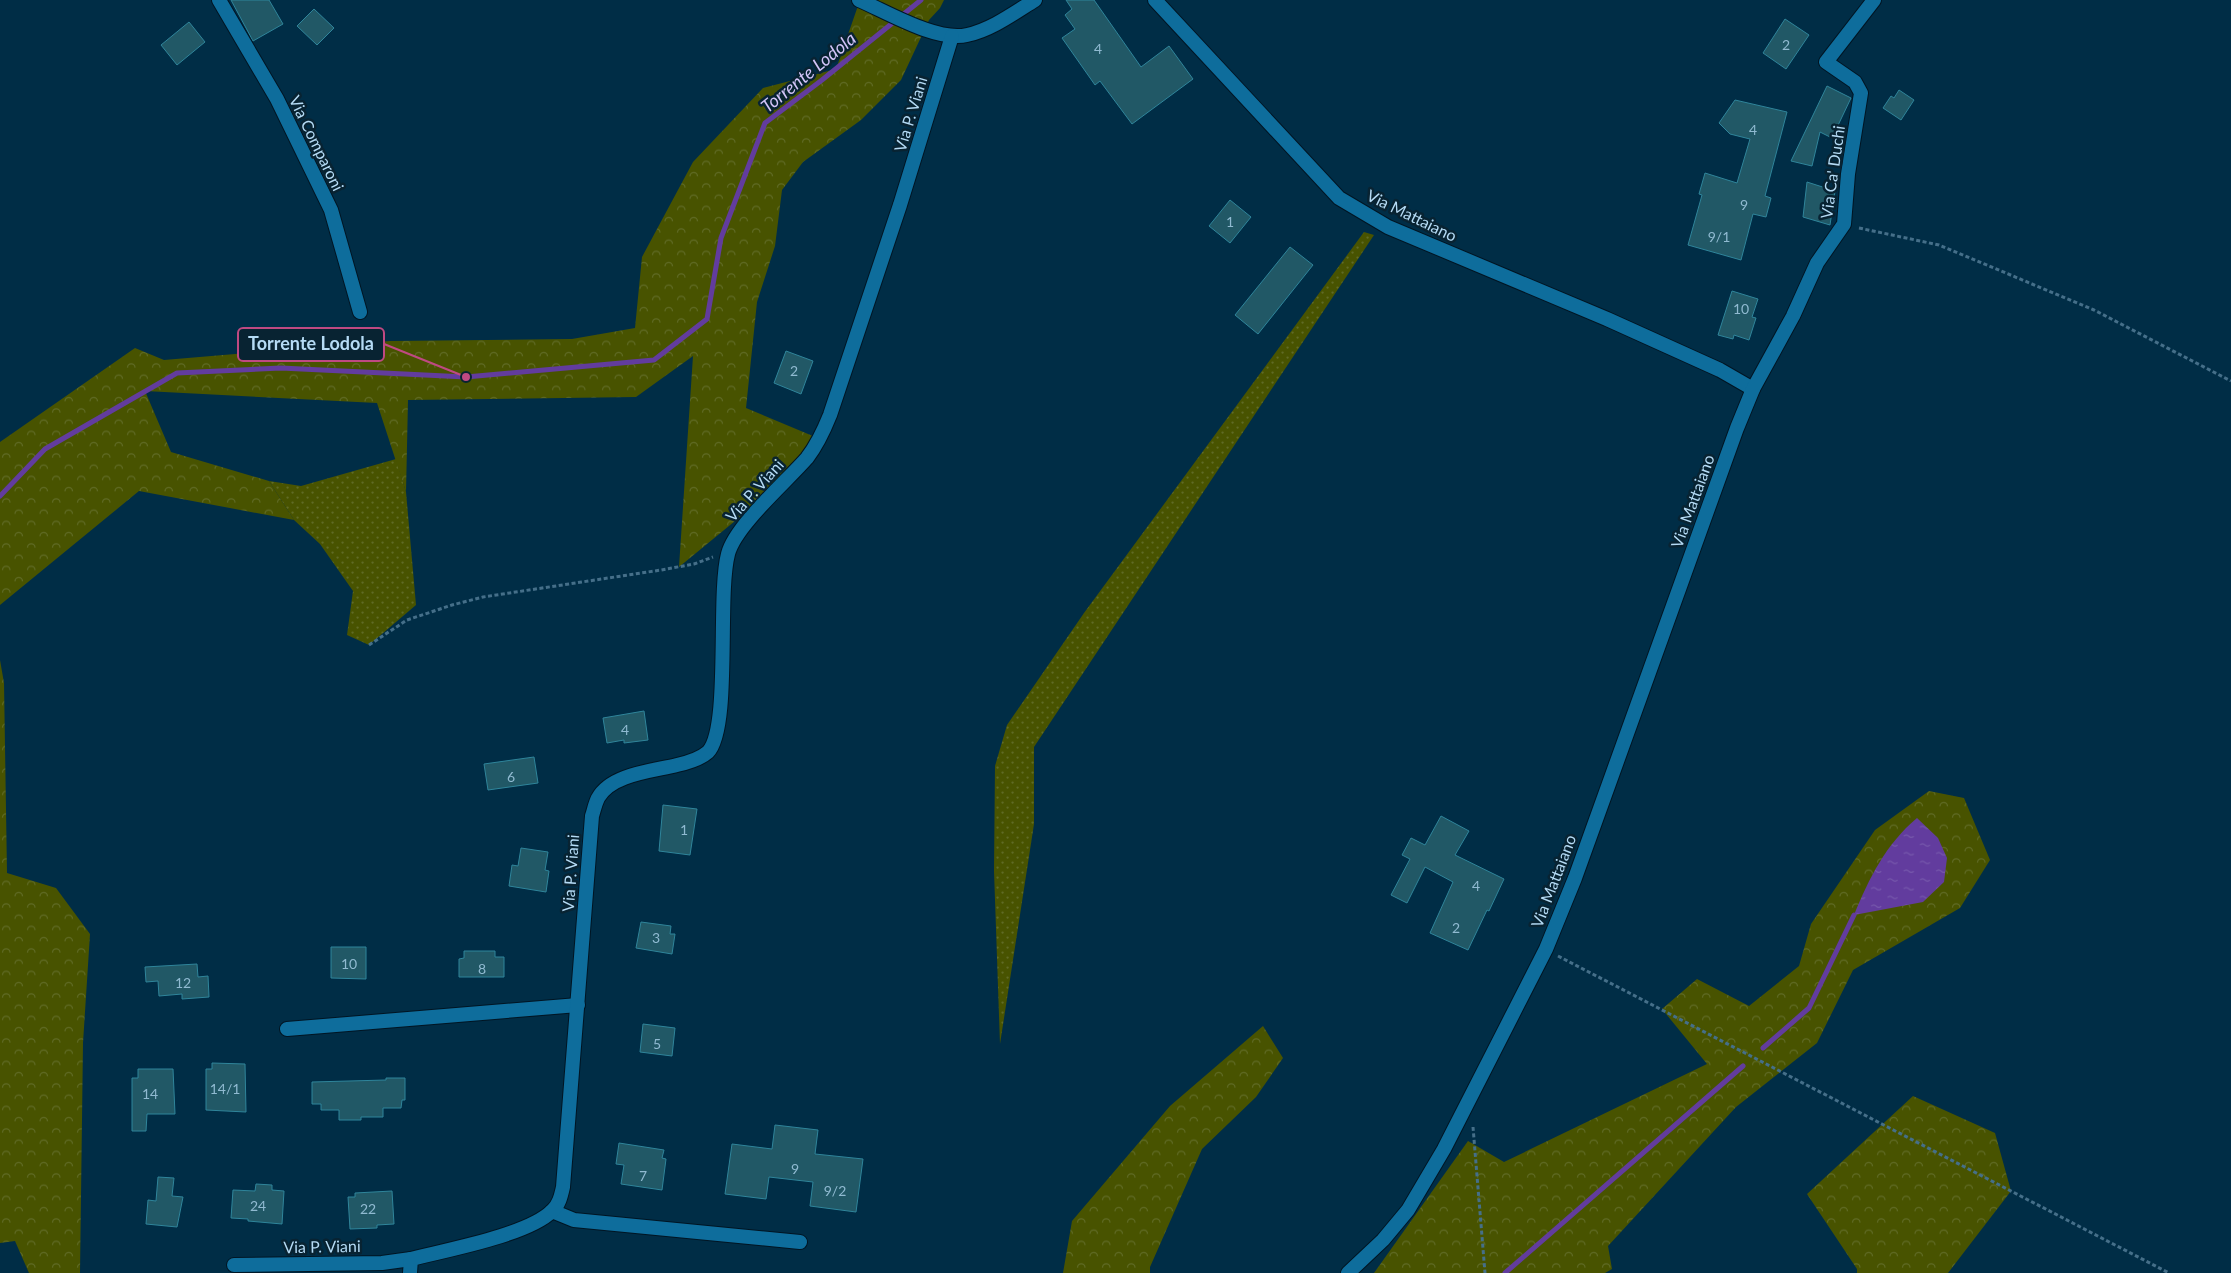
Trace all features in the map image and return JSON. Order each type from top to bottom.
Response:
[{"type":"street","name":"Via Comparoni","points":[[220,0],[276,100],[331,210],[360,312]]},
{"type":"street","points":[[859,0],[936,34],[952,36],[976,32],[1002,20],[1035,0]]},
{"type":"street","name":"Via Mattaiano","points":[[1155,0],[1339,198],[1388,226],[1607,319],[1720,370],[1753,389],[1737,428],[1574,878],[1546,950],[1444,1149],[1408,1210],[1383,1240],[1348,1273]]},
{"type":"street","name":"Via Ca' Duchi","points":[[1753,389],[1793,316],[1817,263],[1844,224],[1848,174],[1861,93],[1855,82],[1826,62],[1874,0]]},
{"type":"street","name":"Via P. Viani","points":[[234,1265],[382,1263],[411,1266],[515,1232],[535,1223],[552,1211],[560,1200],[563,1187],[592,816],[598,798],[606,788],[619,781],[688,762],[707,753],[716,735],[720,709],[723,580],[728,552],[738,532],[808,456],[820,439],[830,415],[900,205],[952,36]]},
{"type":"street","points":[[287,1029],[578,1005]]},
{"type":"street","points":[[552,1211],[574,1220],[800,1242]]},
{"type":"path","points":[[1844,224],[1939,246],[2094,310],[2231,381]]},
{"type":"path","points":[[369,645],[407,620],[452,605],[483,597],[670,569],[694,564],[728,552]]},
{"type":"path","points":[[1546,950],[2169,1273]]},
{"type":"path","points":[[1470,1099],[1485,1273]]},
{"type":"green space","points":[[860,0],[944,0],[940,8],[929,20],[901,80],[861,120],[803,162],[782,190],[775,246],[757,302],[746,408],[820,439],[791,475],[679,567],[693,356],[636,397],[408,400],[406,492],[377,403],[145,391],[171,452],[269,481],[294,520],[139,491],[0,605],[0,442],[135,348],[164,360],[390,341],[572,339],[635,328],[642,257],[693,162],[763,88],[836,69]]},
{"type":"green space","points":[[1364,232],[1374,235],[1034,747],[1034,824],[1000,1044],[994,871],[995,766],[1007,725],[1084,613]]},
{"type":"green space","points":[[396,459],[406,492],[416,605],[369,645],[347,635],[353,591],[320,544],[294,520],[269,481],[301,486]]},
{"type":"green space","points":[[0,660],[4,683],[7,873],[56,888],[90,934],[83,1043],[80,1273],[29,1273],[15,1241],[0,1243]]},
{"type":"green space","points":[[1929,791],[1964,798],[1990,860],[1960,908],[1853,970],[1817,1043],[1736,1107],[1608,1246],[1612,1269],[1605,1273],[1374,1273],[1468,1141],[1504,1162],[1707,1064],[1662,1009],[1697,979],[1749,1006],[1799,966],[1811,924],[1875,830]]},
{"type":"green space","points":[[1263,1026],[1283,1058],[1256,1097],[1202,1149],[1150,1267],[1150,1273],[1063,1273],[1072,1221],[1170,1106]]},
{"type":"green space","points":[[1913,1096],[1995,1133],[2011,1191],[1948,1273],[1857,1273],[1857,1269],[1807,1194]]},
{"type":"water","points":[[1917,818],[1938,838],[1947,858],[1944,882],[1923,902],[1854,915],[1872,875],[1887,850]]},
{"type":"building","points":[[231,0],[269,0],[283,24],[253,41]]},
{"type":"building","points":[[1066,0],[1094,0],[1141,67],[1169,46],[1193,79],[1132,124],[1100,81],[1095,85],[1062,38],[1075,29],[1065,15],[1072,9]]},
{"type":"building","points":[[314,9],[334,28],[317,45],[297,26]]},
{"type":"building","points":[[1785,19],[1809,35],[1786,69],[1763,53]]},
{"type":"building","points":[[189,22],[205,42],[177,65],[161,45]]},
{"type":"building","points":[[1827,86],[1851,98],[1832,138],[1820,132],[1812,166],[1791,161]]},
{"type":"building","points":[[1899,90],[1914,100],[1901,120],[1883,108],[1891,96],[1894,98]]},
{"type":"building","points":[[1735,100],[1787,112],[1765,196],[1771,198],[1766,217],[1753,214],[1741,260],[1688,245],[1702,195],[1699,194],[1705,173],[1737,183],[1750,139],[1730,134],[1719,123]]},
{"type":"building","points":[[1807,182],[1835,191],[1830,225],[1803,217]]},
{"type":"building","points":[[1230,200],[1251,217],[1230,243],[1209,226]]},
{"type":"building","points":[[1290,247],[1313,265],[1258,334],[1235,315]]},
{"type":"building","points":[[1732,291],[1758,299],[1752,317],[1756,318],[1749,340],[1734,335],[1733,339],[1718,335]]},
{"type":"building","points":[[786,351],[813,361],[801,394],[774,383]]},
{"type":"building","points":[[644,711],[648,740],[624,743],[624,740],[607,743],[603,718]]},
{"type":"building","points":[[534,757],[538,783],[488,790],[484,764]]},
{"type":"building","points":[[663,805],[697,809],[690,855],[659,851]]},
{"type":"building","points":[[1441,816],[1469,831],[1455,855],[1504,879],[1468,950],[1430,933],[1453,882],[1425,867],[1407,903],[1391,895],[1410,859],[1402,855],[1411,838],[1425,845]]},
{"type":"building","points":[[521,848],[548,852],[545,870],[549,871],[546,892],[509,886],[512,865],[518,866]]},
{"type":"building","points":[[641,922],[671,926],[670,934],[675,934],[672,954],[636,948]]},
{"type":"building","points":[[331,947],[366,947],[366,979],[331,978]]},
{"type":"building","points":[[464,951],[495,951],[495,957],[504,957],[504,977],[459,977],[459,959],[464,958]]},
{"type":"building","points":[[197,964],[198,977],[208,976],[209,997],[182,999],[182,994],[159,996],[158,981],[146,982],[145,967]]},
{"type":"building","points":[[643,1024],[675,1028],[672,1056],[640,1052]]},
{"type":"building","points":[[212,1063],[245,1064],[246,1112],[206,1110],[206,1069],[212,1069]]},
{"type":"building","points":[[138,1069],[173,1069],[175,1114],[147,1114],[146,1131],[132,1131],[132,1078],[138,1078]]},
{"type":"building","points":[[386,1078],[405,1078],[405,1100],[402,1100],[401,1108],[383,1108],[383,1117],[339,1120],[339,1110],[321,1110],[321,1104],[312,1104],[312,1082],[386,1080]]},
{"type":"building","points":[[775,1125],[818,1130],[815,1154],[863,1159],[856,1212],[810,1206],[813,1182],[769,1177],[766,1199],[725,1194],[732,1144],[772,1149]]},
{"type":"building","points":[[619,1143],[664,1150],[662,1158],[666,1159],[662,1190],[621,1184],[624,1165],[616,1164]]},
{"type":"building","points":[[158,1177],[174,1178],[172,1196],[183,1197],[177,1227],[146,1224],[148,1200],[156,1201]]},
{"type":"building","points":[[256,1184],[272,1185],[272,1190],[284,1191],[282,1224],[231,1218],[233,1190],[255,1191]]},
{"type":"building","points":[[392,1191],[394,1224],[377,1225],[377,1228],[350,1229],[348,1197],[355,1197],[355,1193]]},
{"type":"waterway","name":"Torrente Lodola","points":[[0,496],[45,449],[177,373],[281,368],[466,377],[654,360],[707,319],[721,238],[765,123],[822,80],[921,0]]},
{"type":"waterway","points":[[1763,1048],[1809,1008],[1854,915]]},
{"type":"waterway","points":[[1505,1273],[1743,1066]]},
{"type":"place","name":"Torrente Lodola","points":[[466,377]]}]
